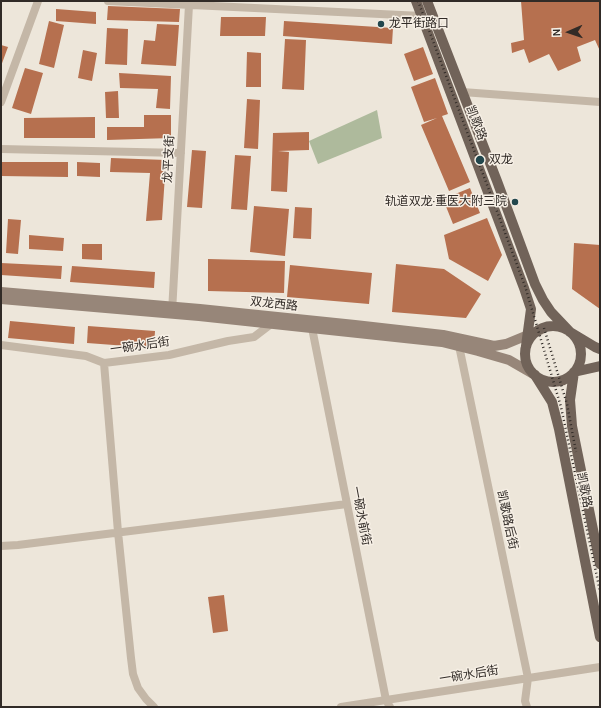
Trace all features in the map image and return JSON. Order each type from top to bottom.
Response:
[{"type":"main road","name":"凯歌路","points":[[416,1],[531,309],[526,346]]},
{"type":"main road","name":"凯歌路","points":[[427,1],[535,284],[551,312],[570,332]]},
{"type":"main road","name":"双龙西路","points":[[1,292],[172,310],[271,324],[494,346],[506,344],[540,330]]},
{"type":"main road","name":"双龙西路","points":[[1,299],[172,310],[355,325],[443,335],[458,342],[509,360],[535,375]]},
{"type":"main road","points":[[570,332],[580,347],[581,356],[579,365],[567,378],[551,382],[542,380],[530,369],[526,362],[525,354],[526,346],[529,340],[540,330],[555,326],[563,328],[570,332],[595,347],[600,348]]},
{"type":"main road","points":[[574,372],[600,366]]},
{"type":"main road","name":"凯歌路","points":[[574,372],[570,400],[572,426],[600,564]]},
{"type":"main road","name":"凯歌路","points":[[535,375],[552,402],[559,429],[600,637]]},
{"type":"street","points":[[1,102],[38,1]]},
{"type":"street","points":[[108,1],[422,16]]},
{"type":"street","name":"龙平支街","points":[[172,310],[189,5]]},
{"type":"street","points":[[462,92],[600,102]]},
{"type":"street","points":[[1,149],[181,153]]},
{"type":"street","name":"一碗水后街","points":[[154,707],[138,688],[133,674],[118,532],[104,362],[169,354],[254,337],[271,324]]},
{"type":"street","name":"一碗水前街","points":[[312,328],[388,703]]},
{"type":"street","name":"凯歌路后街","points":[[458,342],[528,678],[525,701],[527,707]]},
{"type":"street","points":[[1,345],[86,356],[104,362]]},
{"type":"street","points":[[1,546],[347,504]]},
{"type":"street","name":"一碗水后街","points":[[341,707],[388,703],[528,678],[600,667]]},
{"type":"green space","points":[[377,110],[382,138],[318,164],[309,141]]},
{"type":"building","points":[[521,1],[600,1],[600,51],[595,40],[577,47],[581,61],[558,71],[549,54],[529,63],[524,49],[512,53],[511,43],[524,40]]},
{"type":"building","points":[[108,6],[180,9],[179,22],[107,20]]},
{"type":"building","points":[[56,9],[96,12],[96,24],[56,21]]},
{"type":"building","points":[[221,17],[266,17],[265,36],[220,36]]},
{"type":"building","points":[[49,21],[64,25],[54,68],[39,64]]},
{"type":"building","points":[[284,21],[393,28],[392,44],[283,36]]},
{"type":"building","points":[[157,24],[179,25],[176,66],[141,64],[144,40],[155,41]]},
{"type":"building","points":[[107,28],[128,29],[127,65],[105,64]]},
{"type":"building","points":[[285,39],[306,40],[304,90],[282,89]]},
{"type":"building","points":[[1,45],[8,47],[1,66]]},
{"type":"building","points":[[423,47],[433,74],[414,81],[404,54]]},
{"type":"building","points":[[83,50],[97,53],[92,81],[78,78]]},
{"type":"building","points":[[247,52],[261,53],[261,87],[246,87]]},
{"type":"building","points":[[25,68],[43,73],[31,114],[12,108]]},
{"type":"building","points":[[119,73],[171,76],[170,109],[156,108],[158,89],[120,88]]},
{"type":"building","points":[[435,78],[448,114],[442,116],[470,182],[449,191],[421,125],[437,118],[424,122],[411,87]]},
{"type":"building","points":[[118,91],[119,118],[106,118],[105,92]]},
{"type":"building","points":[[247,99],[260,100],[258,149],[244,148]]},
{"type":"building","points":[[144,115],[171,115],[171,138],[107,140],[107,127],[144,127]]},
{"type":"building","points":[[95,117],[95,138],[24,138],[24,118]]},
{"type":"building","points":[[309,132],[309,150],[278,151],[289,152],[287,192],[271,191],[273,133]]},
{"type":"building","points":[[192,150],[206,151],[202,208],[187,207]]},
{"type":"building","points":[[235,155],[251,156],[247,210],[231,209]]},
{"type":"building","points":[[111,158],[166,160],[162,220],[146,221],[150,173],[110,172]]},
{"type":"building","points":[[1,162],[68,162],[68,177],[1,176]]},
{"type":"building","points":[[77,162],[100,163],[100,177],[77,176]]},
{"type":"building","points":[[470,188],[480,213],[453,224],[443,199]]},
{"type":"building","points":[[254,206],[289,209],[285,256],[250,252]]},
{"type":"building","points":[[295,207],[312,208],[311,239],[293,238]]},
{"type":"building","points":[[487,218],[502,255],[488,281],[449,259],[444,235]]},
{"type":"building","points":[[8,219],[21,220],[18,254],[6,253]]},
{"type":"building","points":[[29,235],[64,238],[63,251],[29,249]]},
{"type":"building","points":[[574,243],[600,245],[600,309],[572,289]]},
{"type":"building","points":[[82,244],[102,244],[102,260],[82,259]]},
{"type":"building","points":[[208,259],[285,261],[284,293],[208,291]]},
{"type":"building","points":[[1,263],[62,266],[61,279],[1,275]]},
{"type":"building","points":[[396,264],[444,269],[481,294],[466,318],[392,312]]},
{"type":"building","points":[[290,265],[372,273],[369,304],[287,297]]},
{"type":"building","points":[[72,266],[155,272],[154,288],[70,282]]},
{"type":"building","points":[[10,321],[75,327],[74,344],[8,338]]},
{"type":"building","points":[[88,326],[155,331],[154,348],[87,343]]},
{"type":"building","points":[[224,595],[228,631],[213,633],[208,597]]},
{"type":"railway","points":[[418,1],[525,286],[561,407],[600,591]]},
{"type":"railway","points":[[544,328],[567,404],[576,452]]},
{"type":"place","name":"龙平街路口","points":[[381,24]]},
{"type":"place","name":"双龙","points":[[480,160]]},
{"type":"place","name":"轨道双龙·重医大附三院","points":[[515,202]]}]
